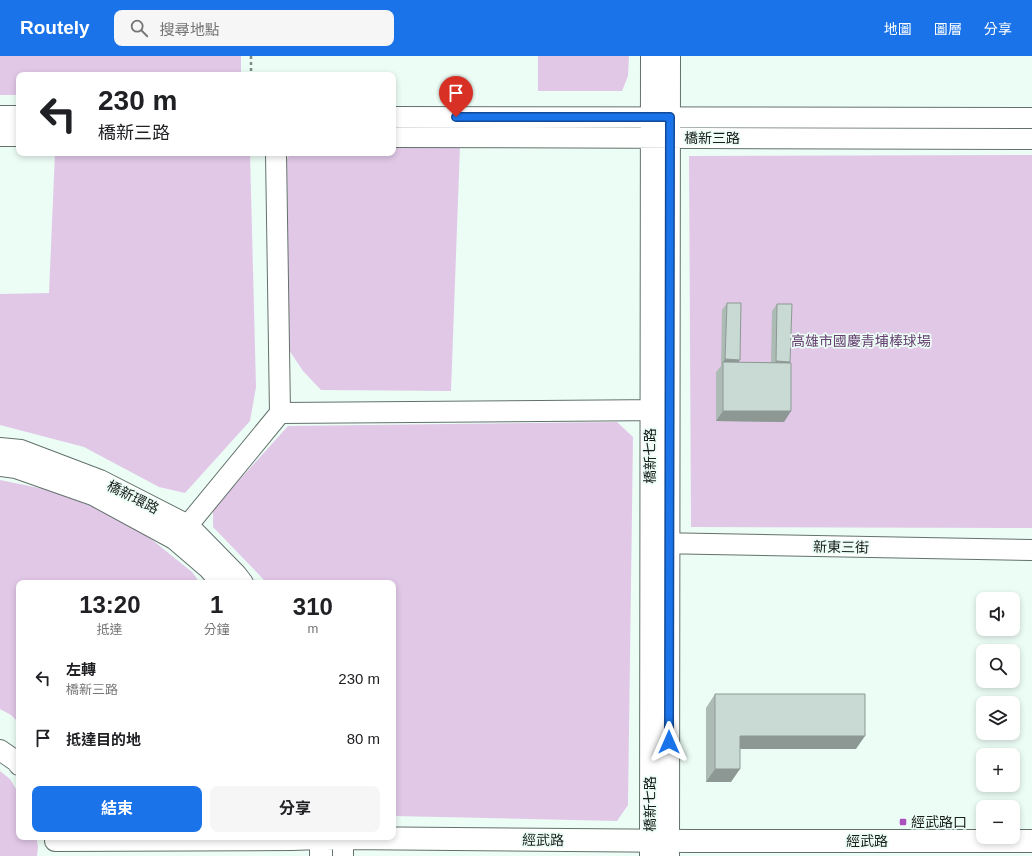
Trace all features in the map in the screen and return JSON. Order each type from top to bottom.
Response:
[{"type":"street","name":"橋新七路","points":[[651,56],[660,117],[659,848]]},
{"type":"street","name":"橋新七路","points":[[660,117],[670,56]]},
{"type":"street","points":[[0,116],[16,116]]},
{"type":"street","name":"橋新三路","points":[[396,117],[1032,118]]},
{"type":"street","points":[[0,136],[16,136]]},
{"type":"street","name":"橋新三路","points":[[396,137],[1032,139]]},
{"type":"street","points":[[174,540],[280,413],[276,156]]},
{"type":"street","points":[[280,413],[660,410]]},
{"type":"street","name":"橋新環路","points":[[0,448],[21,450],[100,480],[188,525],[241,580]]},
{"type":"street","name":"橋新環路","points":[[0,466],[16,468],[93,495],[174,540],[209,569],[218,580]]},
{"type":"street","name":"新東三街","points":[[660,544],[1032,550]]},
{"type":"street","points":[[0,750],[16,761]]},
{"type":"street","name":"經武路","points":[[54,845],[343,844],[659,848],[1032,841]]},
{"type":"path","points":[[250,56],[251,72]]},
{"type":"green space","points":[[0,56],[241,56],[241,72],[16,72],[16,95],[0,95]]},
{"type":"green space","points":[[538,56],[629,56],[628,76],[622,91],[538,91]]},
{"type":"green space","points":[[396,145],[460,146],[451,391],[321,390],[303,371],[289,350],[287,159],[289,156],[396,156]]},
{"type":"green space","name":"高雄市國慶青埔棒球場","points":[[1032,155],[1032,528],[691,527],[689,156]]},
{"type":"green space","points":[[55,156],[250,156],[256,387],[250,421],[185,493],[159,487],[84,447],[0,425],[0,294],[49,293]]},
{"type":"green space","points":[[617,422],[633,437],[628,805],[617,821],[396,816],[396,580],[264,580],[213,527],[213,509],[288,426]]},
{"type":"green space","points":[[0,480],[54,491],[130,522],[192,572],[198,580],[16,580],[16,720],[11,715],[0,709]]},
{"type":"green space","points":[[0,771],[10,779],[16,789],[16,840],[37,840],[38,847],[37,856],[0,856]]},
{"type":"building","points":[[727,303],[741,303],[740,360],[725,359]]},
{"type":"building","points":[[777,304],[792,304],[790,362],[776,361]]},
{"type":"building","points":[[723,362],[791,363],[791,411],[723,411]]},
{"type":"building","points":[[715,694],[865,694],[865,736],[740,736],[740,769],[715,769]]},
{"type":"place","name":"經武路口","points":[[903,822]]},
{"type":"route","points":[[456,117],[670,117],[669,742]]}]
